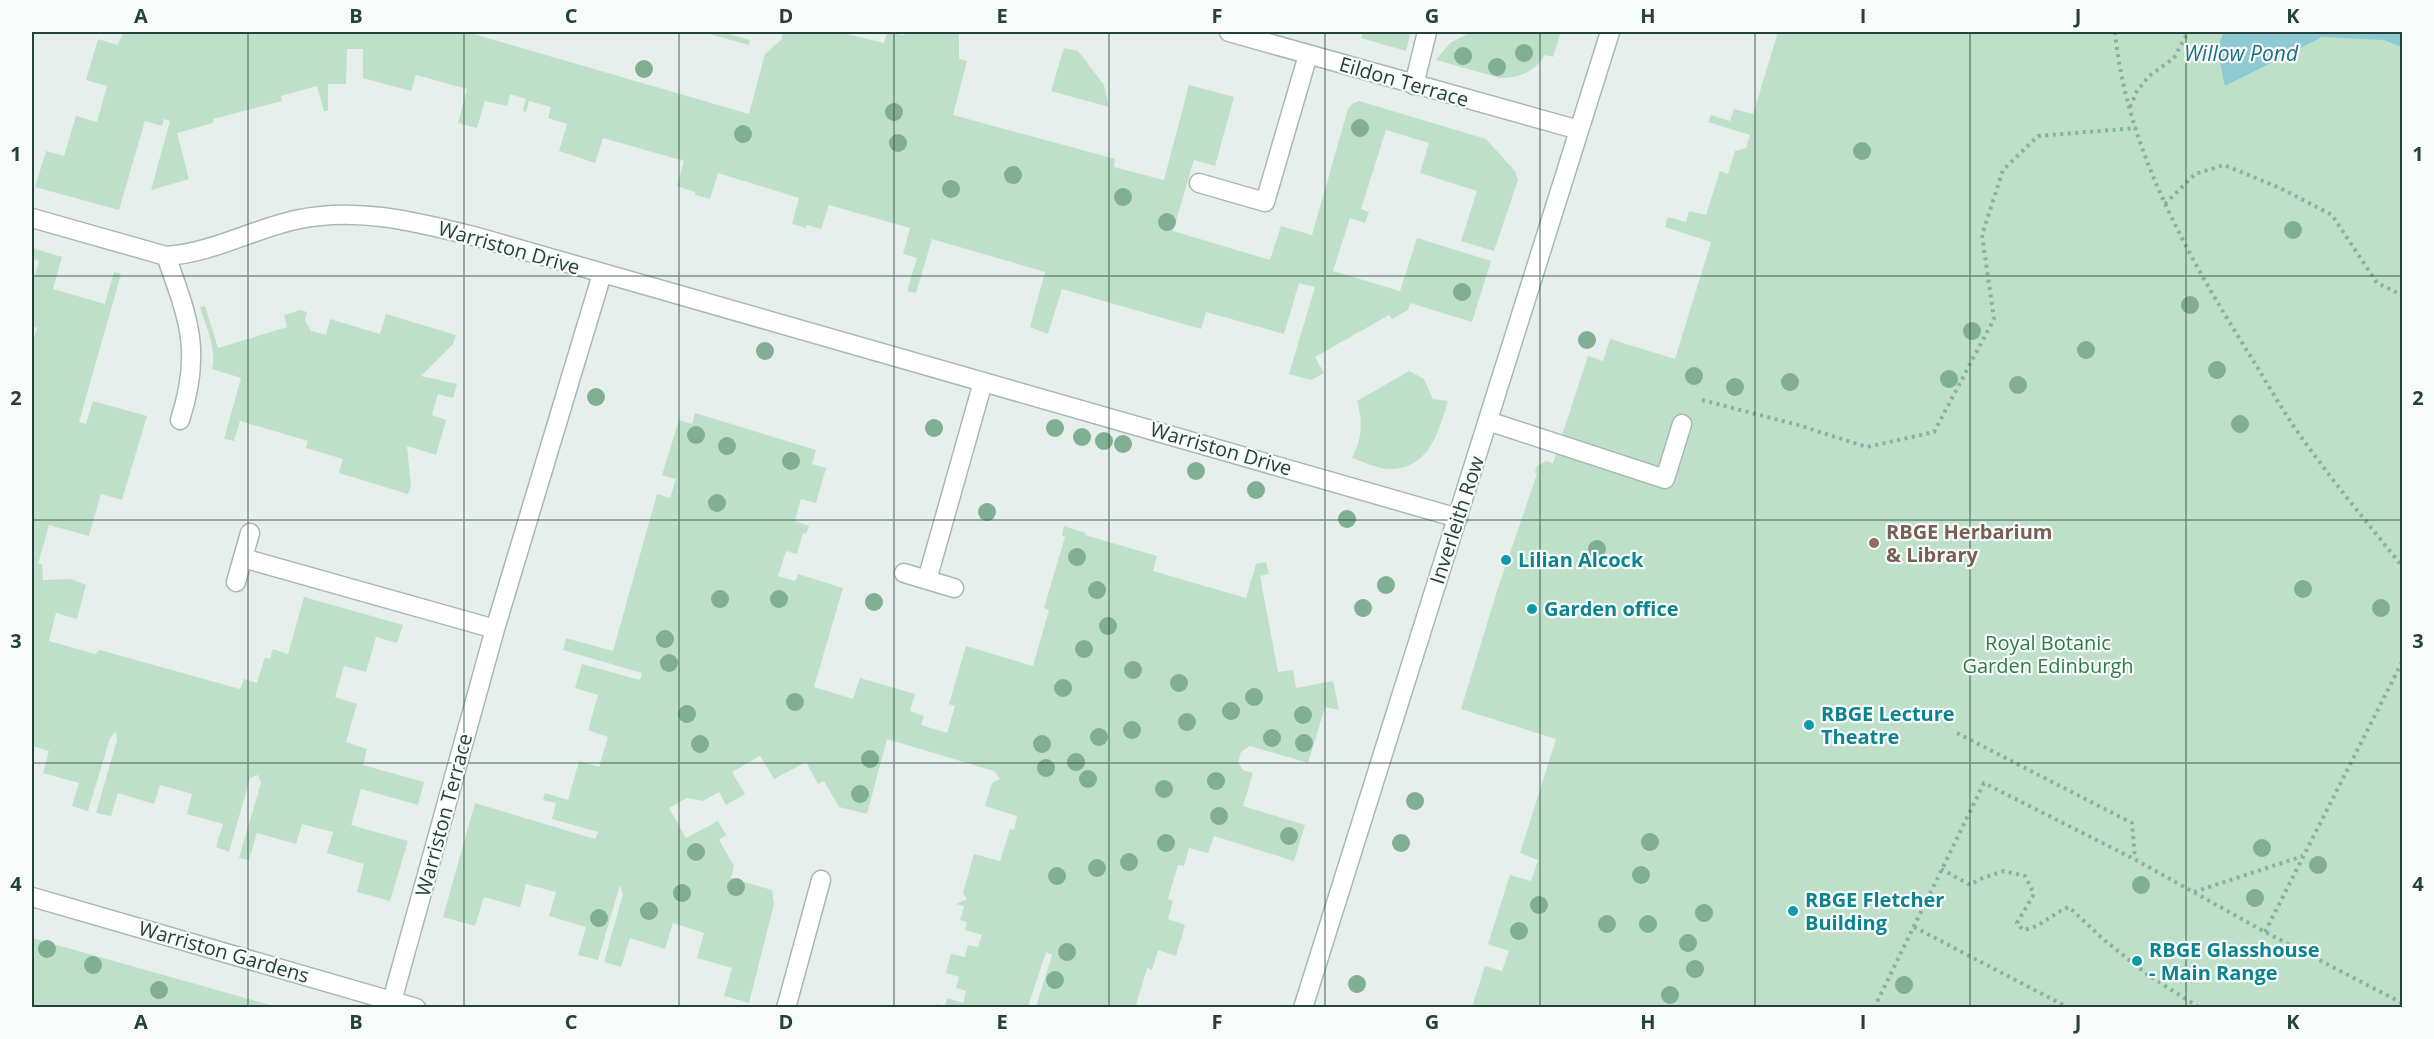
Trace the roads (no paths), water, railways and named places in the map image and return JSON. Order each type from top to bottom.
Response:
[{"type":"street","name":"Eildon Terrace","points":[[1229,32],[1579,130]]},
{"type":"street","points":[[1414,85],[1427,32]]},
{"type":"street","name":"Inverleith Row","points":[[1303,1008],[1610,32]]},
{"type":"street","points":[[1199,183],[1265,202],[1308,55]]},
{"type":"street","name":"Warriston Drive","points":[[32,218],[166,256],[208,249],[296,220],[321,216],[374,215],[403,219],[477,237],[1458,518]]},
{"type":"street","points":[[166,256],[188,319],[192,350],[191,375],[180,420]]},
{"type":"street","name":"Warriston Terrace","points":[[392,1001],[495,629],[602,274]]},
{"type":"street","points":[[927,580],[983,382]]},
{"type":"street","points":[[1488,422],[1665,479],[1682,424]]},
{"type":"street","points":[[236,582],[250,533]]},
{"type":"street","points":[[243,558],[495,629]]},
{"type":"street","points":[[904,573],[954,588]]},
{"type":"street","points":[[786,1008],[821,880]]},
{"type":"street","name":"Warriston Gardens","points":[[32,897],[416,1008]]},
{"type":"water","name":"Willow Pond","points":[[2224,32],[2402,32],[2402,47],[2384,40],[2322,37],[2225,86],[2217,48]]},
{"type":"place","name":"RBGE Herbarium & Library","points":[[1874,543]]},
{"type":"place","name":"Lilian Alcock","points":[[1506,560]]},
{"type":"place","name":"Garden office","points":[[1532,609]]},
{"type":"place","name":"RBGE Lecture Theatre","points":[[1809,725]]},
{"type":"place","name":"RBGE Fletcher Building","points":[[1793,911]]},
{"type":"place","name":"RBGE Glasshouse - Main Range","points":[[2137,961]]},
{"type":"park label","name":"Royal Botanic Garden Edinburgh","points":[[2048,654]]}]
